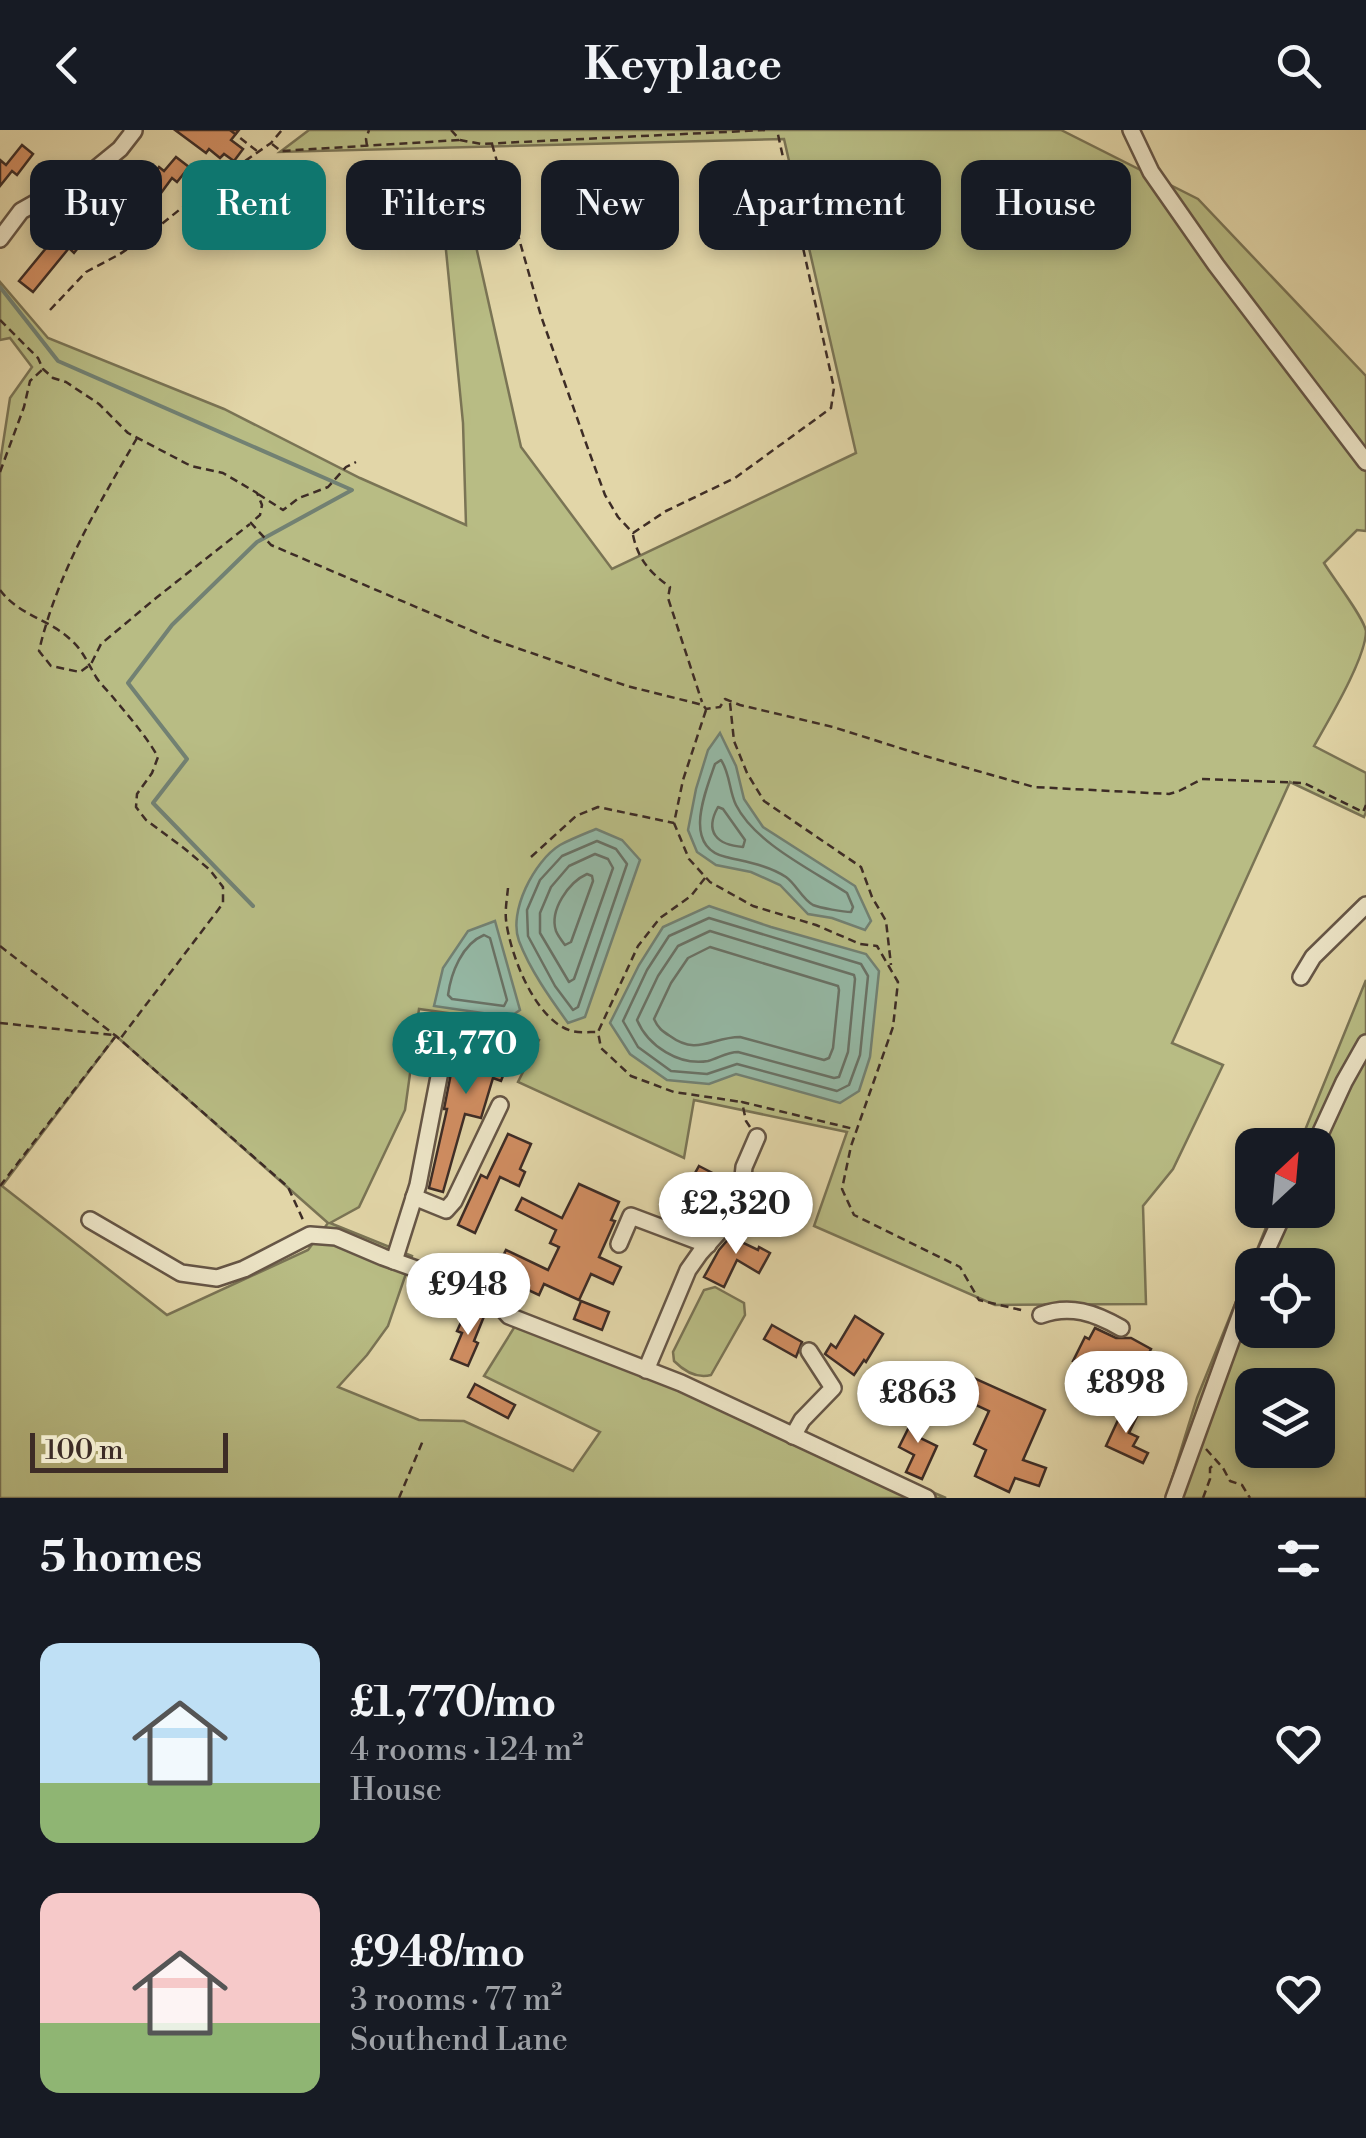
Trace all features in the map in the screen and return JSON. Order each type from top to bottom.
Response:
[{"type":"street","points":[[0,239],[21,211],[71,189],[120,149],[134,130]]},
{"type":"street","points":[[1130,130],[1152,172],[1216,265],[1366,462]]},
{"type":"street","points":[[1301,978],[1313,956],[1366,905]]},
{"type":"street","points":[[1323,1128],[1366,1043]]},
{"type":"street","points":[[394,1261],[414,1197],[443,1056]]},
{"type":"street","points":[[414,1197],[446,1210],[500,1105]]},
{"type":"street","points":[[646,1370],[688,1270],[726,1224],[741,1198],[744,1167],[756,1137]]},
{"type":"street","points":[[619,1244],[632,1216],[708,1246]]},
{"type":"street","points":[[90,1220],[181,1273],[216,1278],[244,1269],[310,1235],[336,1237],[491,1296],[509,1316],[681,1383],[927,1498]]},
{"type":"street","points":[[1040,1315],[1053,1310],[1090,1312],[1121,1328]]},
{"type":"street","points":[[1174,1498],[1235,1330]]},
{"type":"street","points":[[794,1436],[802,1420],[832,1388],[809,1350]]},
{"type":"path","points":[[230,130],[258,152]]},
{"type":"path","points":[[50,310],[86,272],[148,236],[209,186],[271,143],[282,130]]},
{"type":"path","points":[[367,146],[369,130]]},
{"type":"path","points":[[451,130],[460,140]]},
{"type":"path","points":[[271,143],[280,152],[460,140],[492,144],[765,130]]},
{"type":"path","points":[[632,534],[666,511],[735,478],[830,408],[834,388],[777,130]]},
{"type":"path","points":[[492,144],[541,316],[605,494],[632,534],[636,552],[653,575],[670,587],[668,598],[704,707],[674,823],[688,859],[706,877],[753,906],[816,925],[860,944],[877,946],[898,982],[893,1027],[856,1130],[842,1189],[854,1216],[960,1267],[979,1300],[1040,1315]]},
{"type":"path","points":[[0,320],[53,378],[100,404],[128,433],[191,466],[223,473],[284,510],[299,498],[328,486],[356,462]]},
{"type":"path","points":[[0,472],[30,381],[43,369]]},
{"type":"path","points":[[137,438],[80,537],[46,624],[40,651],[52,666],[80,672],[91,664],[102,644],[260,515],[262,505],[257,493]]},
{"type":"path","points":[[251,523],[271,545],[491,639],[628,686],[704,707],[720,707],[725,699],[1034,787],[1168,794],[1202,779],[1304,783],[1363,812],[1366,805]]},
{"type":"path","points":[[0,590],[31,617],[62,632],[83,652],[96,677],[146,736],[158,757],[137,794],[136,808],[210,870],[223,886],[223,903],[218,910],[0,1186]]},
{"type":"path","points":[[730,701],[734,741],[747,774],[764,801],[861,867],[872,898],[886,921],[892,971]]},
{"type":"path","points":[[531,857],[576,816],[598,807],[674,823]]},
{"type":"path","points":[[706,877],[692,896],[660,918],[638,946],[598,1032],[601,1048],[630,1076],[674,1092],[742,1102],[856,1130]]},
{"type":"path","points":[[508,888],[505,917],[514,956],[538,1006],[572,1031],[598,1032]]},
{"type":"path","points":[[0,946],[118,1037],[288,1187],[310,1235]]},
{"type":"path","points":[[0,1023],[118,1037]]},
{"type":"path","points":[[742,1102],[746,1121],[756,1137]]},
{"type":"path","points":[[399,1498],[424,1438]]},
{"type":"path","points":[[1193,1445],[1206,1449],[1230,1481],[1242,1485],[1250,1498]]},
{"type":"path","points":[[1204,1498],[1210,1468],[1217,1462]]},
{"type":"green space","points":[[309,130],[1061,130],[1121,160],[961,160],[961,250],[1131,250],[1131,165],[1198,199],[1366,376],[1366,531],[1357,530],[1324,563],[1366,631],[1353,673],[1314,746],[1366,773],[1366,812],[1364,817],[1290,782],[1172,1043],[1223,1065],[1173,1169],[1143,1206],[1146,1304],[995,1305],[814,1226],[847,1132],[694,1100],[684,1158],[518,1082],[539,1040],[511,1022],[419,1009],[405,1110],[359,1207],[330,1223],[412,1256],[388,1326],[338,1387],[419,1420],[464,1421],[573,1471],[600,1432],[484,1376],[522,1315],[946,1498],[0,1498],[0,463],[10,398],[32,367],[10,338],[0,340],[0,282],[48,338],[224,409],[360,478],[466,525],[463,423],[446,250],[477,250],[521,447],[612,569],[856,453],[809,250],[941,250],[941,160],[789,160],[784,139],[280,152]],"holes":[[[116,1036],[328,1223],[308,1250],[167,1315],[2,1186]]]},
{"type":"green space","points":[[1366,980],[1366,1498],[1166,1498],[1197,1398],[1235,1304],[1235,1348],[1335,1348],[1335,1248],[1258,1248],[1266,1228],[1335,1228],[1335,1128],[1306,1128]]},
{"type":"green space","points":[[715,1287],[744,1303],[745,1315],[711,1375],[695,1375],[674,1361],[673,1352],[704,1290]]},
{"type":"water","points":[[720,733],[736,766],[744,799],[763,827],[855,886],[871,921],[865,930],[808,914],[780,885],[751,872],[716,865],[697,852],[688,830],[708,750]]},
{"type":"water","points":[[596,829],[622,840],[640,860],[585,1017],[568,1023],[524,952],[517,916],[526,888],[550,853]]},
{"type":"water","points":[[709,906],[866,954],[879,971],[870,1057],[859,1091],[840,1103],[736,1074],[709,1084],[667,1080],[630,1054],[610,1023],[639,965],[663,927]]},
{"type":"water","points":[[495,921],[520,1010],[510,1017],[434,1006],[443,968],[468,931]]},
{"type":"building","points":[[175,130],[239,130],[231,140],[243,149],[235,160],[224,154],[220,158],[209,149],[206,153]]},
{"type":"building","points":[[22,145],[33,154],[17,175],[12,171],[0,186],[0,160],[6,165]]},
{"type":"building","points":[[176,157],[182,162],[182,176],[177,182],[172,178],[162,192],[162,169]]},
{"type":"building","points":[[44,250],[67,250],[33,292],[19,281]]},
{"type":"building","points":[[452,1040],[494,1050],[497,1042],[514,1048],[501,1081],[493,1078],[481,1118],[465,1114],[443,1192],[429,1188],[447,1109],[454,1058]]},
{"type":"building","points":[[508,1134],[531,1144],[520,1169],[525,1172],[519,1186],[500,1177],[475,1233],[458,1225],[481,1175],[487,1178]]},
{"type":"building","points":[[699,1166],[728,1181],[722,1193],[711,1188],[696,1224],[668,1213],[682,1179],[690,1182]]},
{"type":"building","points":[[579,1184],[619,1202],[599,1257],[621,1267],[613,1284],[591,1274],[579,1300],[544,1284],[539,1295],[494,1274],[506,1250],[548,1270],[559,1247],[550,1243],[556,1230],[516,1210],[522,1198],[562,1218]]},
{"type":"building","points":[[748,1208],[752,1210],[737,1240],[770,1253],[759,1273],[737,1260],[724,1287],[704,1277]]},
{"type":"building","points":[[581,1301],[609,1312],[602,1330],[574,1319]]},
{"type":"building","points":[[472,1309],[485,1314],[468,1366],[451,1359],[462,1333],[457,1331],[462,1320],[467,1322]]},
{"type":"building","points":[[855,1316],[883,1334],[854,1375],[825,1354],[831,1344],[836,1348]]},
{"type":"building","points":[[772,1325],[802,1342],[796,1357],[764,1339]]},
{"type":"building","points":[[1095,1328],[1116,1338],[1131,1338],[1151,1349],[1141,1367],[1117,1354],[1108,1373],[1097,1368],[1090,1382],[1071,1372],[1085,1337],[1089,1339]]},
{"type":"building","points":[[923,1365],[940,1374],[945,1365],[1045,1410],[1023,1460],[1046,1468],[1039,1486],[1015,1478],[1009,1492],[975,1476],[986,1450],[974,1444],[989,1411],[931,1380],[928,1386],[915,1379]]},
{"type":"building","points":[[475,1384],[515,1405],[508,1418],[468,1397]]},
{"type":"building","points":[[1125,1405],[1139,1412],[1129,1433],[1138,1437],[1133,1446],[1148,1453],[1143,1463],[1106,1446]]},
{"type":"building","points":[[918,1409],[930,1415],[918,1437],[937,1446],[922,1479],[906,1472],[914,1455],[899,1447]]},
{"type":"waterway","points":[[0,287],[58,361],[352,490],[257,542],[172,625],[128,683],[187,759],[153,803],[253,906]]}]
